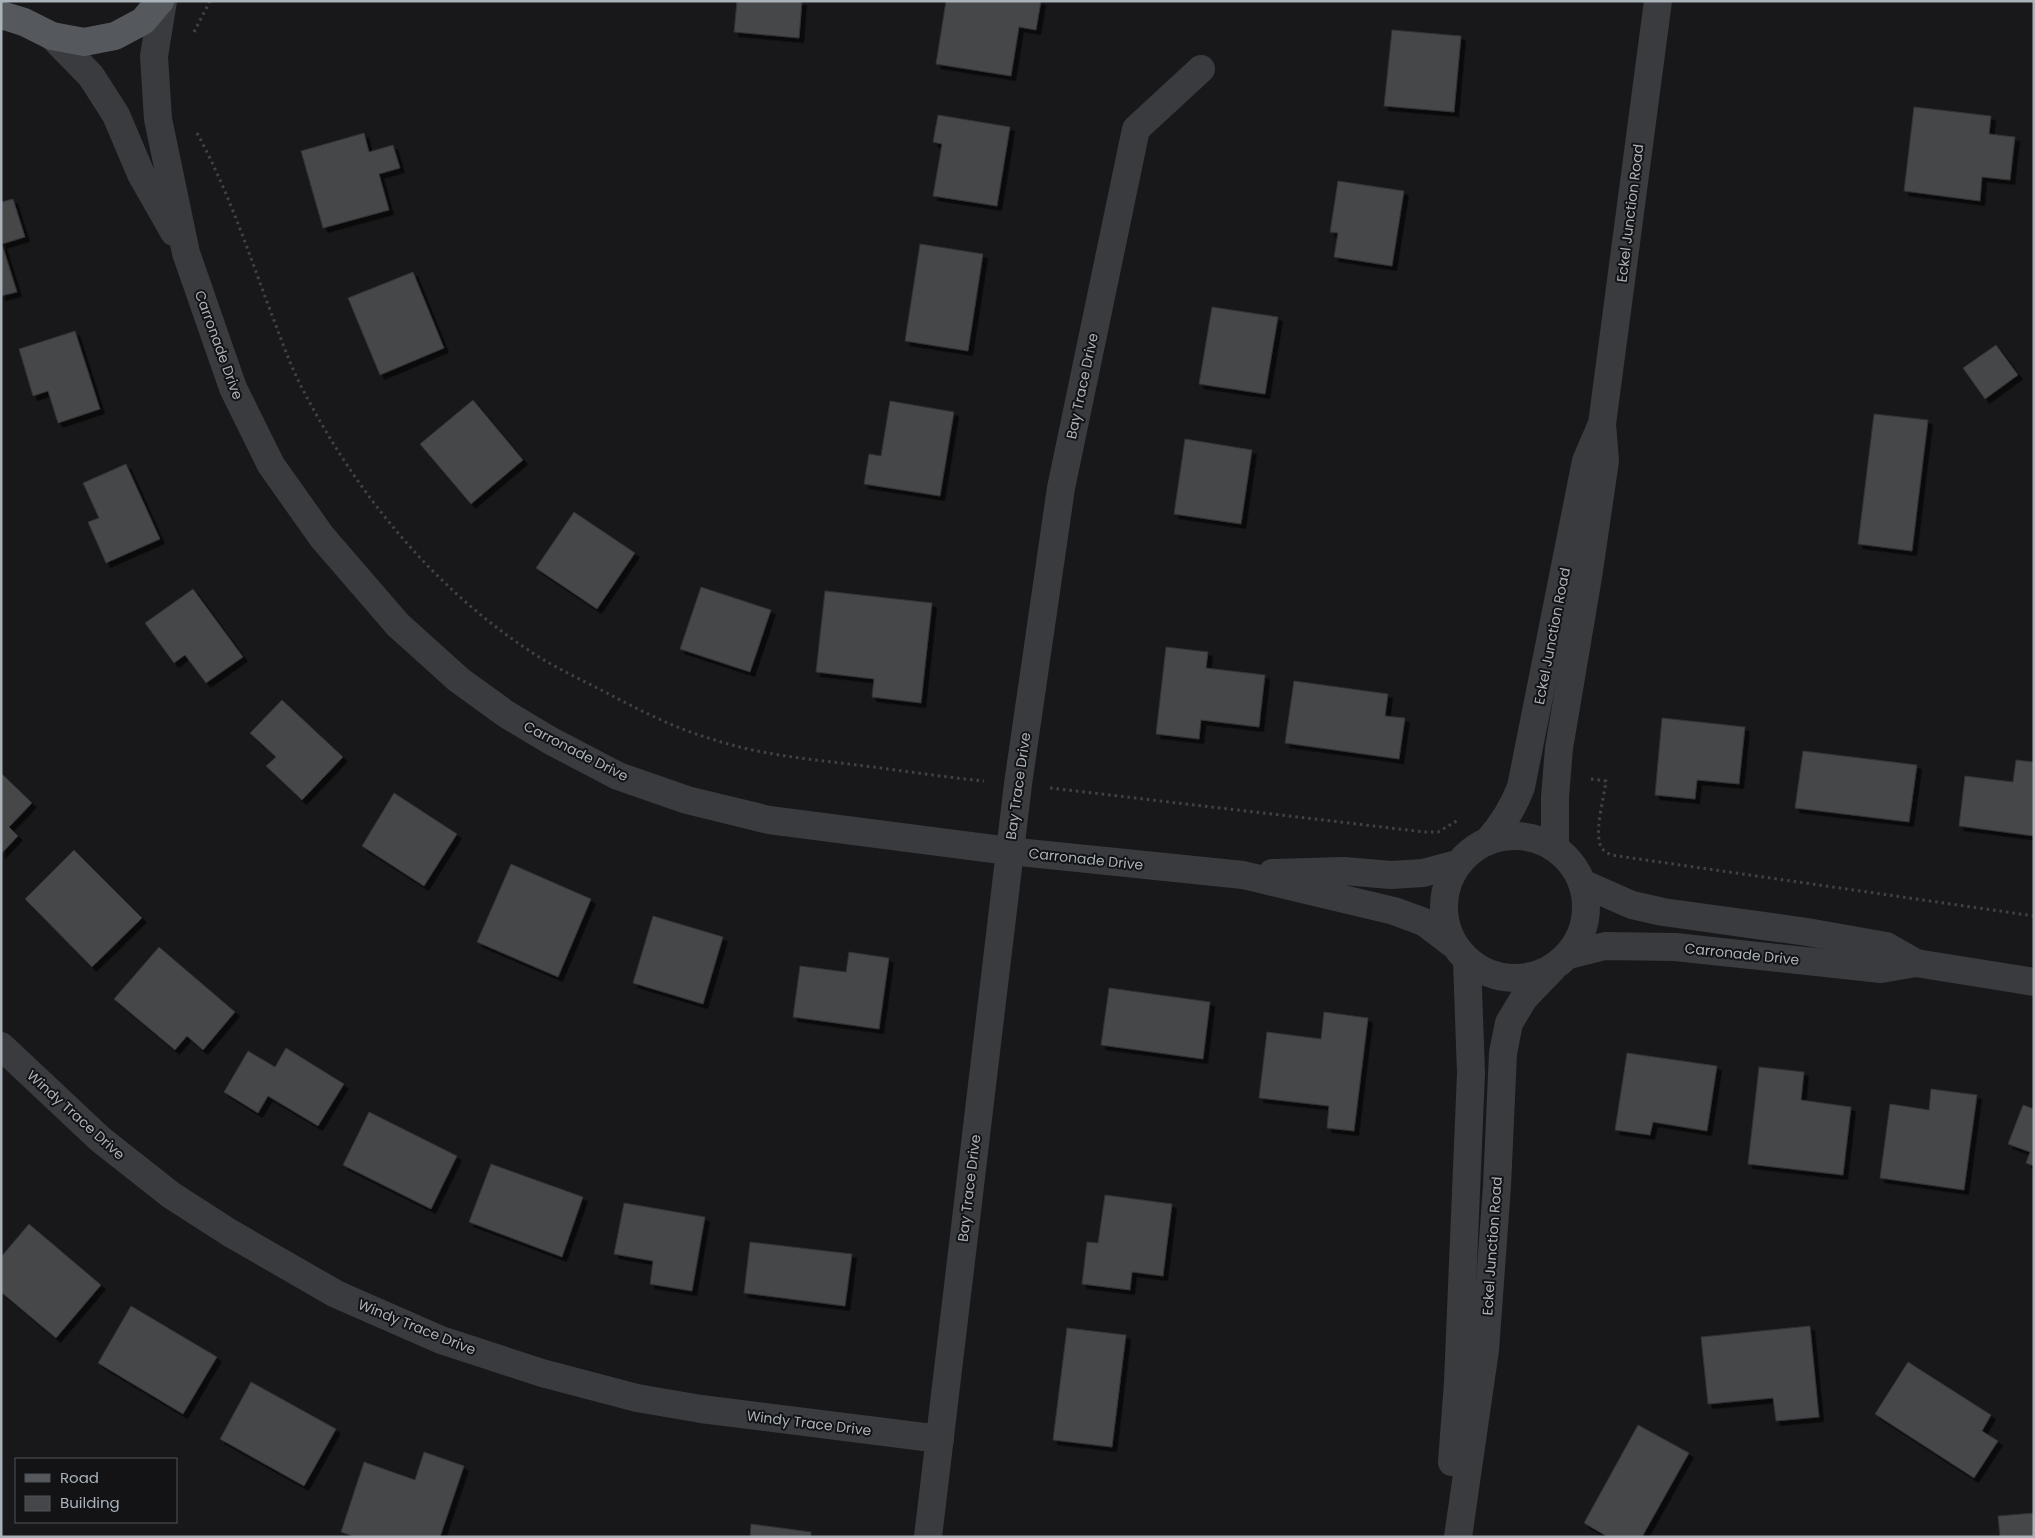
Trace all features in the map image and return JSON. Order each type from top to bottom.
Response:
[{"type":"main road","points":[[4,1],[13,18],[52,36],[84,42],[115,36],[143,21],[162,1]]},
{"type":"street","name":"Carronade Drive","points":[[162,1],[154,56],[158,119],[186,253],[233,388],[271,465],[322,537],[398,625],[459,680],[506,714],[551,741],[618,776],[687,800],[768,820],[1010,851],[1243,875],[1394,911],[1424,922],[1460,953]]},
{"type":"street","name":"Eckel Junction Road","points":[[1554,848],[1555,797],[1559,748],[1588,577],[1605,461],[1602,424],[1658,1]]},
{"type":"street","name":"Carronade Drive","points":[[52,36],[91,76],[116,115],[141,174],[186,253]]},
{"type":"street","name":"Bay Trace Drive","points":[[928,1537],[1010,851],[1061,488],[1136,129],[1201,69]]},
{"type":"street","name":"Eckel Junction Road","points":[[1488,841],[1513,808],[1521,787],[1586,461],[1602,424]]},
{"type":"street","name":"Eckel Junction Road","points":[[1448,1537],[1458,1382],[1471,1073],[1460,953],[1446,924],[1443,904],[1448,883],[1457,864],[1471,850],[1488,841],[1518,836],[1534,838],[1554,848],[1571,863],[1582,883],[1586,901],[1585,919],[1580,936],[1560,962],[1524,998],[1509,1023],[1503,1053],[1497,1186],[1485,1350],[1458,1537]]},
{"type":"street","name":"Carronade Drive","points":[[1243,875],[1344,871],[1391,875],[1423,873],[1457,864]]},
{"type":"street","name":"Carronade Drive","points":[[1582,883],[1632,906],[1807,932],[1886,946],[1916,963]]},
{"type":"street","name":"Carronade Drive","points":[[1560,962],[1604,946],[1639,946],[1729,952],[1881,969],[1916,963],[2034,982]]},
{"type":"street","points":[[1460,953],[1486,973],[1508,979],[1530,977],[1560,962]]},
{"type":"street","name":"Windy Trace Drive","points":[[1,1046],[100,1139],[171,1195],[230,1233],[336,1294],[441,1340],[542,1373],[637,1398],[701,1409],[940,1439]]},
{"type":"path","points":[[192,38],[210,1]]},
{"type":"path","points":[[194,126],[211,160],[245,242],[282,340],[300,384],[309,400],[362,486],[400,537],[434,573],[469,604],[506,634],[541,658],[636,708],[676,726],[715,740],[769,754],[992,781]]},
{"type":"path","points":[[1583,778],[1606,781],[1599,833],[1600,846],[1604,852],[1611,855],[2034,916]]},
{"type":"path","points":[[1043,787],[1424,832],[1438,832],[1465,815]]},
{"type":"building","points":[[737,1],[802,1],[799,38],[734,32]]},
{"type":"building","points":[[946,1],[1041,1],[1036,30],[1019,27],[1011,76],[936,64]]},
{"type":"building","points":[[1392,30],[1461,36],[1454,112],[1384,106]]},
{"type":"building","points":[[1914,107],[1991,116],[1989,134],[2015,137],[2010,180],[1982,177],[1980,201],[1904,191]]},
{"type":"building","points":[[938,115],[1010,127],[997,206],[933,196],[942,144],[933,142]]},
{"type":"building","points":[[364,133],[369,152],[393,145],[400,168],[379,174],[389,210],[323,228],[301,151]]},
{"type":"building","points":[[1338,181],[1404,191],[1392,266],[1334,257],[1338,233],[1330,232]]},
{"type":"building","points":[[13,199],[25,237],[2,244],[17,292],[1,296],[1,202]]},
{"type":"building","points":[[920,244],[983,254],[968,351],[905,341]]},
{"type":"building","points":[[413,272],[444,348],[380,375],[348,298]]},
{"type":"building","points":[[1212,307],[1278,317],[1265,394],[1199,384]]},
{"type":"building","points":[[75,331],[100,409],[58,423],[48,391],[33,396],[19,349]]},
{"type":"building","points":[[1996,345],[2018,375],[1985,399],[1963,368]]},
{"type":"building","points":[[473,400],[523,460],[471,504],[420,444]]},
{"type":"building","points":[[890,401],[954,412],[940,496],[864,484],[869,454],[881,456]]},
{"type":"building","points":[[1874,414],[1928,420],[1912,551],[1858,544]]},
{"type":"building","points":[[1185,439],[1252,450],[1241,524],[1174,514]]},
{"type":"building","points":[[126,464],[160,539],[106,563],[88,522],[99,518],[83,483]]},
{"type":"building","points":[[574,512],[635,553],[597,609],[536,568]]},
{"type":"building","points":[[701,587],[771,610],[750,672],[680,649]]},
{"type":"building","points":[[193,589],[243,657],[206,683],[185,655],[174,663],[145,623]]},
{"type":"building","points":[[825,591],[932,603],[921,703],[872,697],[874,679],[816,672]]},
{"type":"building","points":[[1166,647],[1208,652],[1206,668],[1265,675],[1259,727],[1201,720],[1199,739],[1156,734]]},
{"type":"building","points":[[1294,681],[1388,694],[1385,716],[1405,718],[1399,759],[1285,743]]},
{"type":"building","points":[[282,700],[343,757],[302,800],[266,766],[276,757],[250,733]]},
{"type":"building","points":[[1662,718],[1745,727],[1739,784],[1697,780],[1695,799],[1655,795]]},
{"type":"building","points":[[1803,751],[1917,765],[1909,822],[1795,808]]},
{"type":"building","points":[[2016,760],[2034,762],[2034,836],[1959,826],[1965,776],[2013,782]]},
{"type":"building","points":[[1,773],[32,803],[9,827],[18,836],[1,854]]},
{"type":"building","points":[[394,793],[457,834],[424,886],[362,846]]},
{"type":"building","points":[[74,850],[142,918],[92,967],[25,899]]},
{"type":"building","points":[[511,864],[591,899],[558,977],[477,942]]},
{"type":"building","points":[[653,916],[723,937],[703,1004],[633,983]]},
{"type":"building","points":[[159,947],[235,1012],[203,1050],[187,1036],[175,1050],[114,999]]},
{"type":"building","points":[[849,952],[889,958],[879,1029],[793,1017],[800,966],[846,972]]},
{"type":"building","points":[[1109,988],[1210,1002],[1203,1059],[1101,1045]]},
{"type":"building","points":[[1324,1012],[1368,1018],[1354,1131],[1327,1128],[1329,1106],[1259,1098],[1267,1032],[1321,1039]]},
{"type":"building","points":[[286,1048],[344,1084],[318,1126],[268,1096],[258,1113],[224,1092],[248,1051],[275,1067]]},
{"type":"building","points":[[1627,1053],[1717,1066],[1707,1131],[1653,1122],[1650,1135],[1615,1130]]},
{"type":"building","points":[[1759,1067],[1804,1072],[1801,1100],[1851,1107],[1843,1175],[1748,1164]]},
{"type":"building","points":[[1931,1089],[1977,1095],[1964,1190],[1880,1178],[1890,1104],[1929,1110]]},
{"type":"building","points":[[2023,1105],[2034,1109],[2034,1166],[2026,1163],[2030,1152],[2008,1144]]},
{"type":"building","points":[[369,1112],[457,1156],[431,1209],[343,1165]]},
{"type":"building","points":[[491,1164],[583,1197],[562,1257],[469,1222]]},
{"type":"building","points":[[1105,1195],[1172,1204],[1163,1276],[1132,1272],[1130,1290],[1082,1284],[1087,1242],[1098,1243]]},
{"type":"building","points":[[624,1203],[705,1217],[692,1291],[650,1284],[653,1261],[614,1254]]},
{"type":"building","points":[[29,1224],[101,1285],[56,1338],[1,1292],[1,1257]]},
{"type":"building","points":[[750,1242],[852,1254],[845,1306],[744,1293]]},
{"type":"building","points":[[131,1306],[217,1357],[183,1414],[98,1363]]},
{"type":"building","points":[[1810,1326],[1819,1417],[1776,1421],[1773,1398],[1708,1404],[1701,1337]]},
{"type":"building","points":[[1067,1328],[1126,1335],[1112,1447],[1053,1440]]},
{"type":"building","points":[[1908,1362],[1991,1415],[1982,1431],[1998,1441],[1974,1478],[1875,1414]]},
{"type":"building","points":[[251,1382],[336,1429],[304,1486],[220,1439]]},
{"type":"building","points":[[1638,1425],[1689,1453],[1642,1537],[1608,1537],[1584,1523]]},
{"type":"building","points":[[424,1452],[464,1466],[440,1537],[355,1537],[341,1532],[364,1462],[415,1480]]},
{"type":"building","points":[[2034,1513],[2034,1537],[2000,1537],[1998,1516]]},
{"type":"building","points":[[751,1524],[811,1532],[811,1537],[750,1537]]}]
